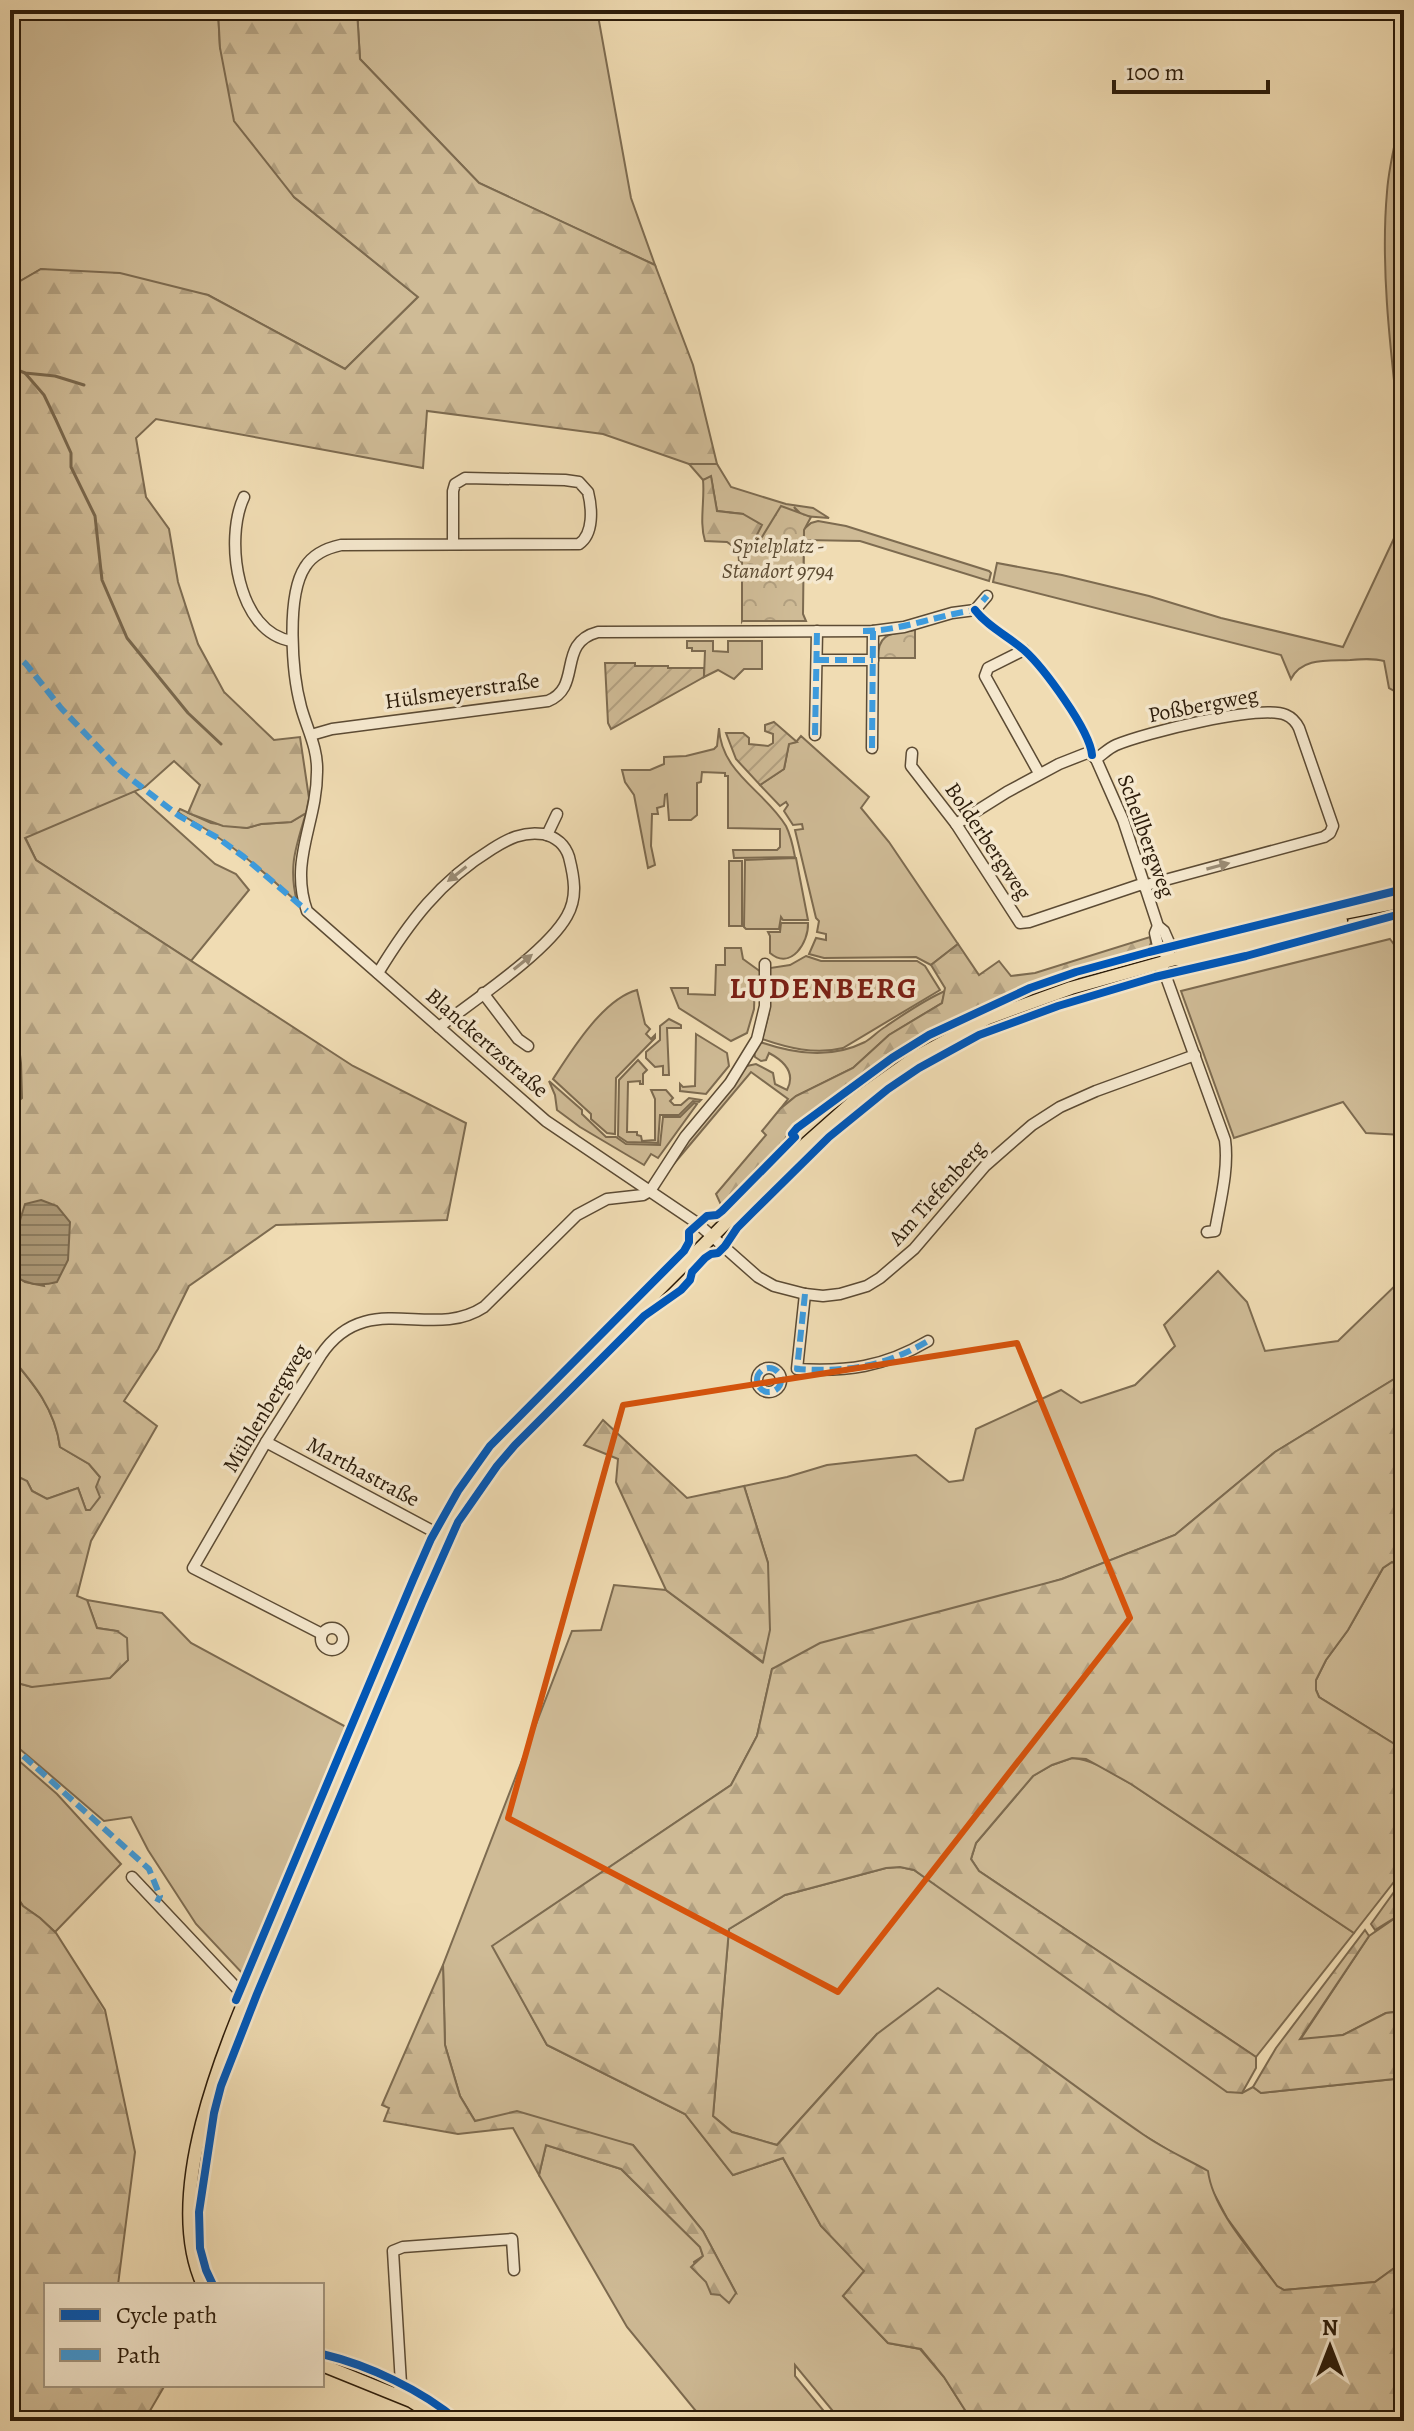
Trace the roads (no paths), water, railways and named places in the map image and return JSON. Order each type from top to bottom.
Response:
[{"type":"main road","points":[[202,2283],[190,2248],[189,2214],[211,2087],[245,1997],[442,1536],[475,1482],[510,1438],[832,1120],[916,1057],[973,1025],[1014,1007],[1168,960],[1193,949],[1404,901]]},
{"type":"main road","points":[[324,2366],[397,2395],[442,2421]]},
{"type":"street","points":[[311,735],[301,708],[292,641],[297,591],[305,566],[320,553],[341,545],[579,544],[590,532],[588,492],[579,482],[549,478],[465,478],[455,484],[453,491],[453,544]]},
{"type":"street","points":[[244,497],[237,516],[240,586],[250,610],[267,631],[292,641]]},
{"type":"street","name":"Hülsmeyerstraße","points":[[311,735],[332,729],[557,698],[563,691],[572,654],[578,643],[598,632],[873,631],[975,610],[987,596]]},
{"type":"street","points":[[815,735],[817,631]]},
{"type":"street","points":[[872,748],[873,631]]},
{"type":"street","points":[[1024,650],[988,668],[985,676],[1039,773]]},
{"type":"street","points":[[817,660],[873,660]]},
{"type":"street","name":"Poßbergweg","points":[[1096,759],[1113,746],[1160,732],[1252,713],[1284,714],[1295,720],[1299,728],[1333,826],[1330,833],[1143,885]]},
{"type":"street","name":"Blanckertzstraße","points":[[311,735],[317,764],[316,797],[299,876],[307,911],[546,1121],[713,1235]]},
{"type":"street","name":"Bolderbergweg","points":[[912,753],[911,766],[956,824],[1020,923],[1143,885]]},
{"type":"street","points":[[956,824],[1039,773],[1081,755],[1092,755],[1096,759]]},
{"type":"street","name":"Schellbergweg","points":[[1096,759],[1123,820],[1158,926],[1164,931],[1171,947],[1168,960],[1227,1150],[1215,1231],[1207,1232]]},
{"type":"street","points":[[547,835],[557,814]]},
{"type":"street","points":[[378,973],[420,910],[449,879],[509,838],[533,833],[555,838],[567,852],[575,888],[569,912],[532,955],[439,1027]]},
{"type":"street","points":[[650,1191],[685,1137],[734,1077],[757,1039],[765,1006],[765,964]]},
{"type":"street","points":[[483,993],[518,1039],[528,1046]]},
{"type":"street","name":"Am Tiefenberg","points":[[713,1235],[758,1277],[774,1286],[823,1296],[867,1286],[914,1249],[985,1166],[1032,1125],[1060,1107],[1096,1091],[1195,1055]]},
{"type":"street","name":"Mühlenbergweg","points":[[322,1634],[193,1568],[266,1442],[330,1342],[346,1329],[369,1320],[454,1319],[474,1314],[577,1215],[607,1199],[643,1195],[650,1191]]},
{"type":"street","points":[[797,1369],[805,1294]]},
{"type":"street","points":[[780,1376],[797,1369],[829,1371],[861,1367],[897,1357],[928,1341]]},
{"type":"street","name":"Marthastraße","points":[[266,1442],[442,1536]]},
{"type":"street","points":[[132,1877],[245,1997]]},
{"type":"street","points":[[397,2395],[401,2384],[393,2251],[403,2247],[512,2239],[514,2270]]},
{"type":"waterway","points":[[10,367],[84,385]]},
{"type":"waterway","points":[[25,373],[44,395],[71,453],[71,467],[95,516],[102,580],[127,638],[188,713],[221,744]]},
{"type":"district","name":"LUDENBERG","points":[[824,988]]},
{"type":"park label","name":"Spielplatz - Standort 9794","points":[[778,558]]}]
